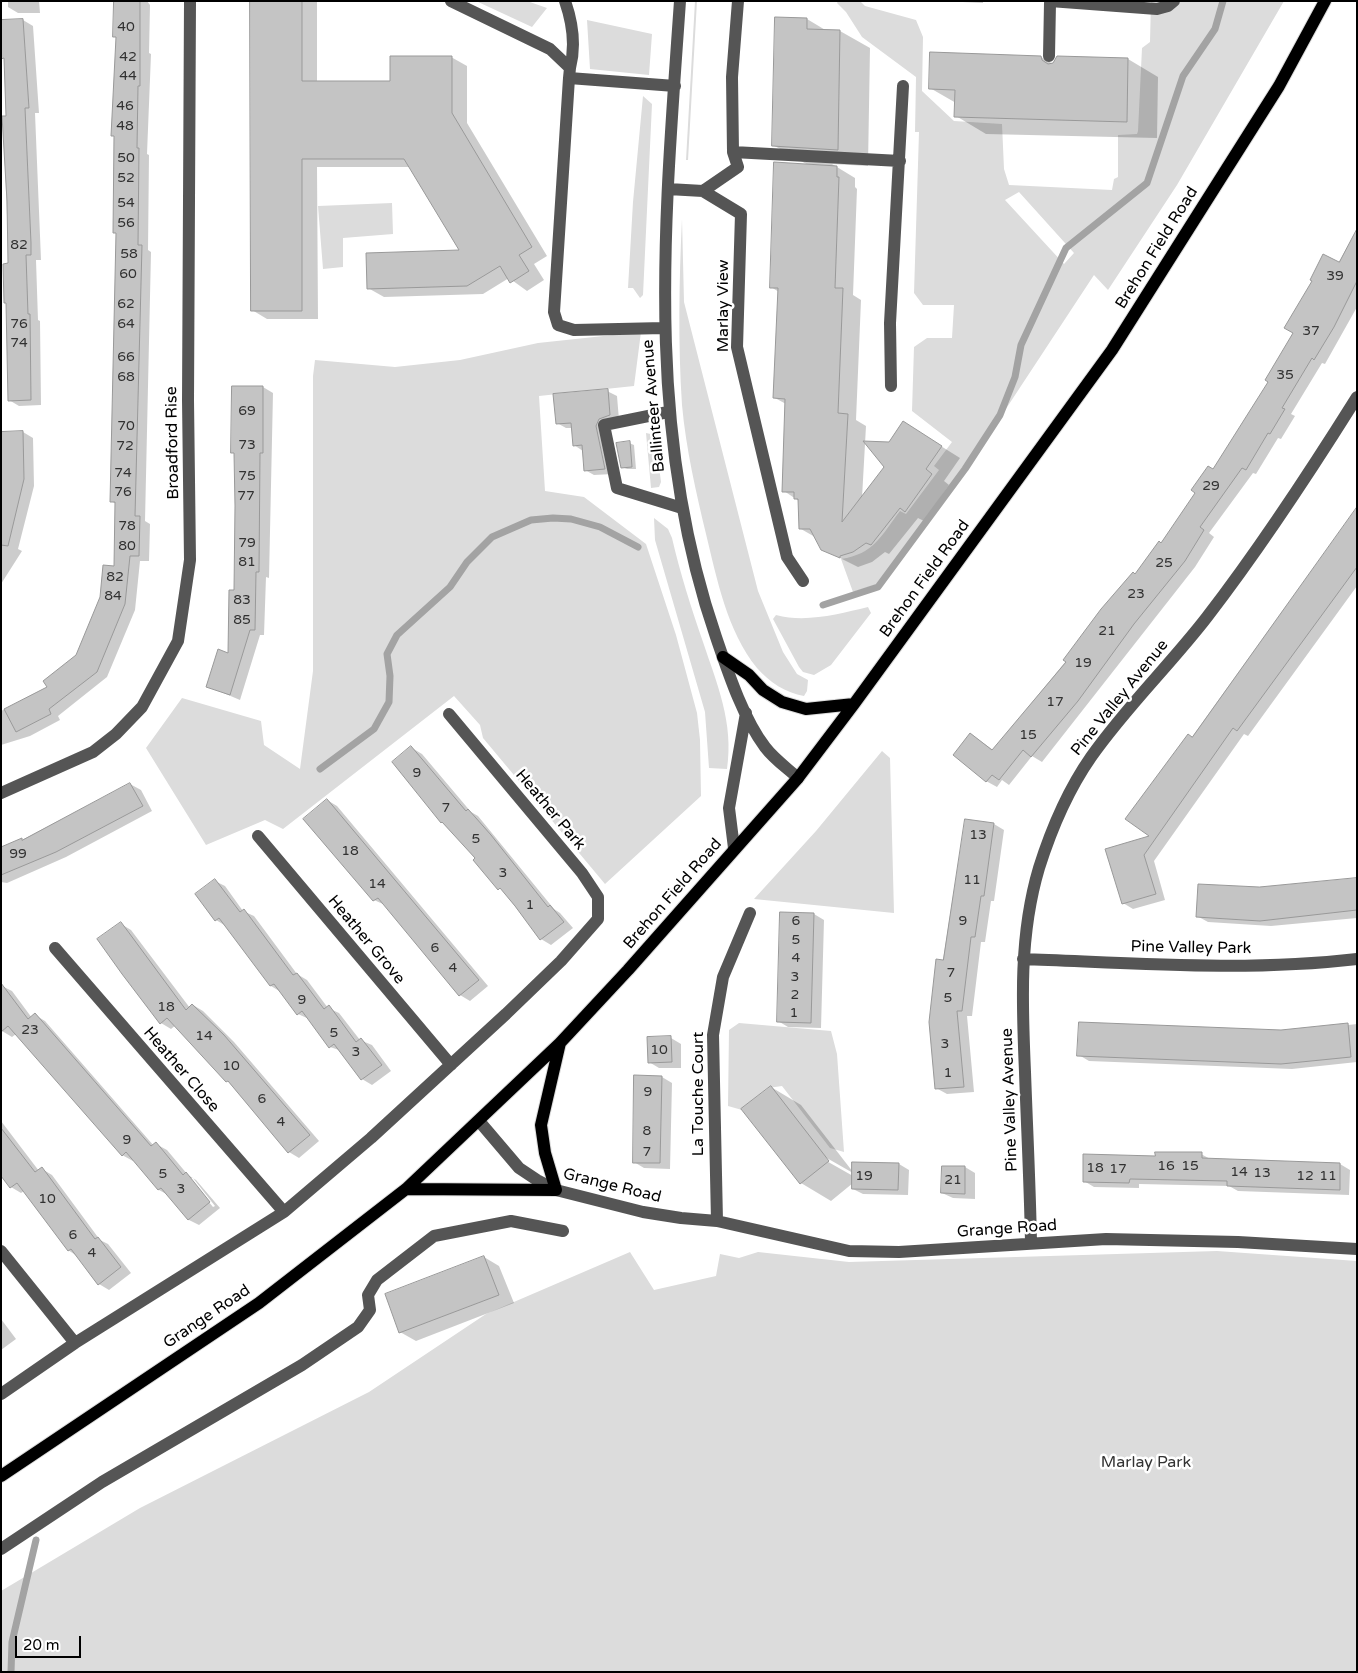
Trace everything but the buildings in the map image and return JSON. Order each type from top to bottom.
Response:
[{"type":"main road","name":"Brehon Field Road","points":[[479,1121],[560,1043],[798,778],[854,704],[1112,350],[1279,86],[1325,1]]},
{"type":"main road","points":[[723,657],[749,675],[763,690],[782,702],[806,709],[854,704]]},
{"type":"main road","points":[[406,1189],[556,1190],[545,1153],[541,1125],[560,1043]]},
{"type":"main road","name":"Grange Road","points":[[1,1476],[259,1302],[406,1189],[479,1121]]},
{"type":"street","name":"Broadford Rise","points":[[1,793],[93,752],[116,734],[142,707],[178,641],[190,560],[188,400],[190,1]]},
{"type":"street","points":[[451,1],[550,50],[569,73],[675,86]]},
{"type":"street","points":[[565,1],[573,29],[574,50],[569,73],[554,312],[558,325],[574,330],[664,328]]},
{"type":"street","name":"Ballinteer Avenue","points":[[680,1],[668,189],[664,328],[668,412],[682,508],[696,575],[723,657],[746,713],[754,731],[765,748],[798,778]]},
{"type":"street","points":[[668,189],[703,192],[738,167],[733,152],[732,77],[738,1]]},
{"type":"street","points":[[1049,56],[1050,2],[1157,9],[1168,6],[1174,1]]},
{"type":"street","points":[[891,386],[890,323],[903,86]]},
{"type":"street","points":[[733,152],[900,162]]},
{"type":"street","name":"Marlay View","points":[[703,192],[742,214],[737,347],[787,557],[803,581]]},
{"type":"street","name":"Pine Valley Avenue","points":[[1031,1243],[1022,1005],[1023,959],[1038,870],[1053,828],[1085,766],[1103,741],[1199,628],[1246,566],[1357,397]]},
{"type":"street","points":[[668,412],[604,425],[617,488],[682,508]]},
{"type":"street","points":[[734,848],[729,808],[746,713]]},
{"type":"street","name":"Heather Park","points":[[1,1394],[75,1343],[284,1212],[371,1138],[451,1065],[554,968],[598,919],[598,897],[576,865],[449,714]]},
{"type":"street","name":"Heather Grove","points":[[258,836],[451,1065]]},
{"type":"street","name":"La Touche Court","points":[[717,1221],[712,1066],[713,1035],[723,977],[750,913]]},
{"type":"street","name":"Heather Close","points":[[56,948],[284,1212]]},
{"type":"street","name":"Pine Valley Park","points":[[1023,959],[1291,966],[1357,959]]},
{"type":"street","name":"Grange Road","points":[[479,1121],[519,1168],[536,1180],[556,1190],[644,1212],[717,1221],[849,1251],[899,1252],[1031,1243],[1152,1239],[1357,1249]]},
{"type":"street","points":[[1,1549],[102,1482],[293,1370],[358,1327],[370,1310],[368,1295],[377,1280],[434,1236],[511,1221],[563,1231]]},
{"type":"street","points":[[1,1251],[75,1343]]},
{"type":"green space","points":[[476,1],[527,1],[547,8],[532,27]]},
{"type":"green space","points":[[695,1],[697,1],[688,160],[686,160]]},
{"type":"green space","points":[[838,1],[860,1],[865,6],[916,20],[923,37],[922,91],[954,121],[1002,124],[1004,169],[1009,185],[1112,190],[1114,179],[1118,177],[1118,135],[1137,134],[1138,131],[1142,48],[1150,42],[1151,1],[1284,1],[1177,185],[1108,290],[1094,275],[971,462],[884,582],[853,592],[841,559],[852,557],[869,548],[882,536],[900,511],[906,514],[939,470],[934,466],[952,442],[912,411],[914,347],[927,338],[952,338],[954,305],[923,305],[914,293],[919,132],[915,132],[916,77],[862,37],[846,12],[837,3]],"holes":[[[1019,192],[1074,253],[1064,264],[1005,200]]]},
{"type":"green space","points":[[587,20],[652,34],[649,75],[590,69]]},
{"type":"green space","points":[[643,96],[652,104],[643,295],[640,298],[633,288],[628,288],[633,202]]},
{"type":"green space","points":[[392,203],[393,234],[343,238],[343,267],[323,269],[318,206]]},
{"type":"green space","points":[[682,219],[684,302],[758,591],[783,652],[797,674],[808,680],[807,691],[804,696],[784,690],[757,668],[738,638],[724,604],[714,569],[692,470],[682,405],[679,312]]},
{"type":"green space","points":[[641,332],[634,386],[539,396],[545,491],[584,497],[646,544],[676,635],[697,713],[700,740],[701,796],[605,884],[483,738],[480,725],[454,696],[283,829],[265,820],[206,845],[146,748],[182,698],[261,721],[264,745],[300,769],[313,671],[313,376],[315,360],[395,367],[460,360],[538,343]]},
{"type":"green space","points":[[646,433],[655,435],[661,482],[659,487],[651,488]]},
{"type":"green space","points":[[654,518],[668,529],[672,538],[686,590],[719,689],[728,736],[727,769],[709,768],[705,712],[655,540]]},
{"type":"green space","points":[[868,607],[871,613],[831,665],[814,675],[803,672],[799,667],[773,619],[776,615],[799,618],[822,617]]},
{"type":"green space","points":[[882,751],[890,758],[894,913],[754,899],[816,831]]},
{"type":"green space","points":[[739,1023],[831,1031],[837,1054],[844,1152],[830,1148],[782,1086],[768,1088],[742,1110],[728,1106],[729,1030]]},
{"type":"green space","name":"Marlay Park","points":[[1217,1251],[1357,1261],[1357,1672],[1,1672],[1,1591],[140,1508],[369,1392],[486,1314],[630,1252],[654,1290],[716,1276],[720,1254],[739,1258],[758,1252],[849,1262]]},
{"type":"waterway","points":[[823,605],[878,587],[965,469],[1000,415],[1015,377],[1021,345],[1066,248],[1147,183],[1183,76],[1215,29],[1223,1]]},
{"type":"waterway","points":[[320,769],[374,729],[389,702],[390,676],[387,654],[397,635],[450,587],[467,562],[492,537],[531,520],[571,519],[600,527],[638,547]]},
{"type":"waterway","points":[[11,1672],[12,1642],[36,1540]]}]
